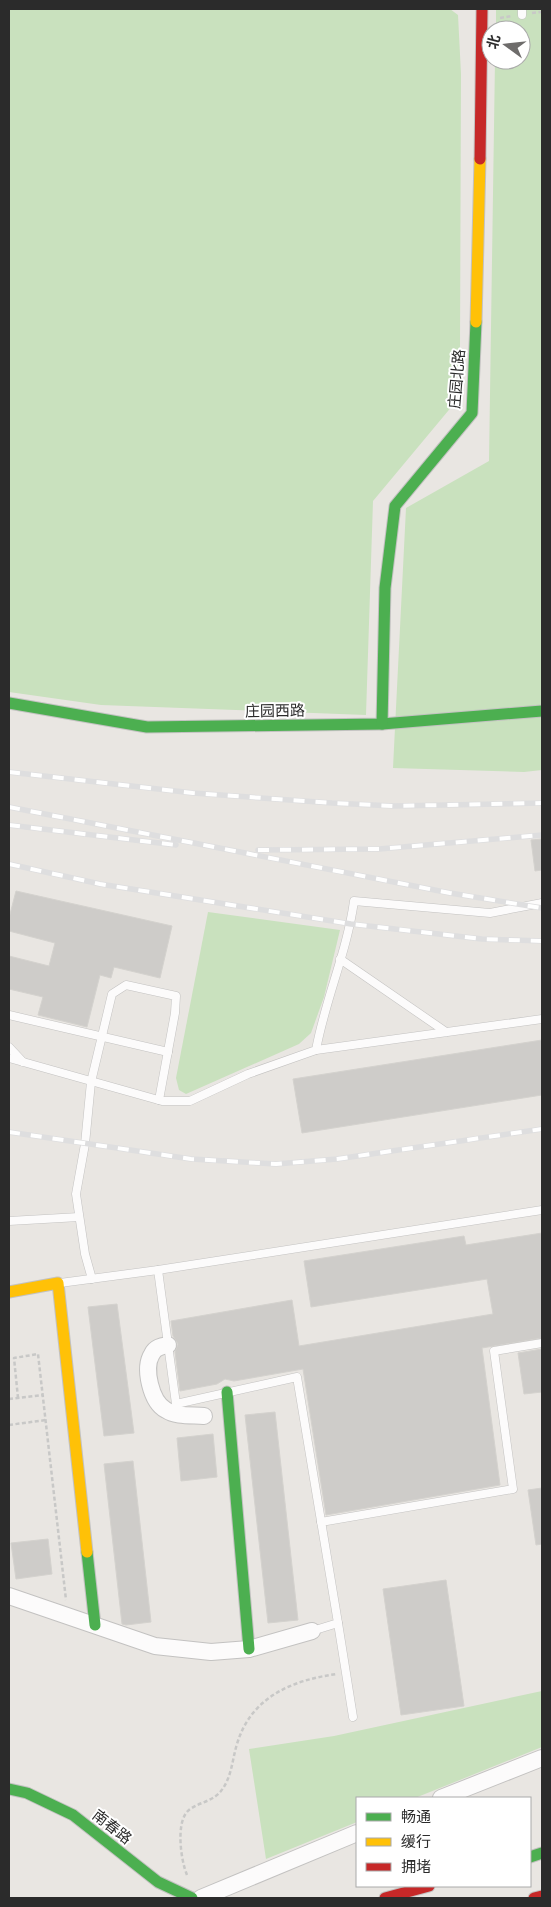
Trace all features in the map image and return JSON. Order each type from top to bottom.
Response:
[{"type":"main road","name":"庄园北路","points":[[382,724],[385,588],[395,506],[472,413],[479,259],[482,9]]},
{"type":"main road","name":"庄园西路","points":[[9,703],[146,727],[382,724],[542,711]]},
{"type":"main road","points":[[9,1292],[58,1283],[95,1625]]},
{"type":"main road","points":[[227,1392],[249,1648]]},
{"type":"main road","name":"南春路","points":[[9,1789],[27,1793],[73,1815],[158,1882],[192,1898]]},
{"type":"main road","points":[[385,1898],[425,1887]]},
{"type":"main road","points":[[534,1898],[542,1896]]},
{"type":"street","points":[[168,1345],[159,1347],[152,1353],[148,1366],[151,1391],[165,1410],[178,1414],[204,1416]]},
{"type":"street","points":[[9,1596],[156,1646],[211,1652],[249,1648],[312,1632]]},
{"type":"street","points":[[444,1797],[542,1758]]},
{"type":"street","points":[[201,1898],[356,1833]]},
{"type":"lane","points":[[316,1050],[321,1024],[350,924],[354,901],[490,913],[542,903]]},
{"type":"lane","points":[[340,959],[446,1032]]},
{"type":"lane","points":[[92,1279],[85,1254],[76,1194],[85,1144],[91,1082],[112,994],[126,986],[176,996],[175,1013],[159,1100]]},
{"type":"lane","points":[[9,1015],[168,1052]]},
{"type":"lane","points":[[9,1058],[159,1100],[190,1101],[248,1074],[316,1050],[542,1019]]},
{"type":"lane","points":[[9,1047],[23,1062]]},
{"type":"lane","points":[[58,1283],[158,1270],[542,1210]]},
{"type":"lane","points":[[9,1220],[79,1217]]},
{"type":"lane","points":[[158,1270],[176,1404],[297,1376],[353,1717]]},
{"type":"lane","points":[[321,1522],[513,1489],[494,1351],[542,1343]]},
{"type":"lane","points":[[312,1632],[338,1623]]},
{"type":"path","points":[[18,1398],[14,1358],[38,1354],[68,1616]]},
{"type":"path","points":[[9,1399],[43,1395]]},
{"type":"path","points":[[9,1425],[46,1420]]},
{"type":"path","points":[[190,1883],[184,1868],[180,1827],[183,1817],[189,1810],[210,1801],[221,1791],[228,1779],[237,1744],[245,1725],[259,1705],[278,1691],[301,1682],[346,1673]]},
{"type":"green space","points":[[9,9],[450,9],[458,15],[461,74],[460,350],[453,405],[373,501],[366,715],[101,705],[9,692]]},
{"type":"green space","points":[[496,9],[542,9],[542,770],[524,772],[393,768],[406,508],[489,461],[495,70],[531,70],[531,20],[496,20]]},
{"type":"green space","points":[[208,912],[340,930],[324,997],[311,1033],[299,1044],[186,1094],[179,1090],[176,1078]]},
{"type":"green space","points":[[542,1691],[542,1747],[417,1797],[356,1797],[356,1822],[266,1859],[249,1749],[334,1736]]},
{"type":"building","points":[[542,839],[542,870],[535,871],[531,840]]},
{"type":"building","points":[[16,891],[172,926],[160,978],[114,967],[111,978],[100,975],[87,1027],[38,1015],[43,997],[9,989],[9,956],[49,966],[55,943],[9,931],[9,918]]},
{"type":"building","points":[[542,1040],[542,1095],[302,1133],[293,1079]]},
{"type":"building","points":[[542,1233],[542,1338],[482,1348],[500,1485],[326,1515],[303,1369],[234,1381],[225,1379],[217,1384],[180,1391],[175,1352],[178,1344],[173,1336],[171,1321],[292,1300],[299,1346],[493,1314],[487,1279],[311,1307],[304,1261],[464,1236],[466,1245]]},
{"type":"building","points":[[117,1304],[134,1433],[104,1436],[88,1307]]},
{"type":"building","points":[[542,1349],[542,1392],[524,1394],[518,1353]]},
{"type":"building","points":[[275,1412],[298,1620],[268,1623],[245,1415]]},
{"type":"building","points":[[213,1434],[217,1477],[181,1481],[177,1438]]},
{"type":"building","points":[[133,1461],[151,1622],[126,1625],[122,1624],[104,1464]]},
{"type":"building","points":[[542,1488],[542,1544],[536,1545],[528,1490]]},
{"type":"building","points":[[48,1539],[52,1574],[16,1579],[11,1543]]},
{"type":"building","points":[[446,1580],[464,1706],[401,1715],[383,1589]]},
{"type":"railway","points":[[9,772],[193,793],[332,803],[394,806],[542,803]]},
{"type":"railway","points":[[9,807],[450,893],[542,908]]},
{"type":"railway","points":[[9,825],[176,845]]},
{"type":"railway","points":[[258,850],[379,849],[542,835]]},
{"type":"railway","points":[[9,864],[100,884],[351,924],[482,939],[542,941]]},
{"type":"railway","points":[[9,1132],[191,1159],[276,1164],[337,1159],[542,1129]]},
{"type":"traffic: fast","points":[[382,724],[385,588],[395,506],[472,413],[476,322]]},
{"type":"traffic: fast","points":[[9,703],[147,727],[382,724],[542,711]]},
{"type":"traffic: fast","points":[[227,1392],[249,1649]]},
{"type":"traffic: fast","points":[[87,1552],[95,1625]]},
{"type":"traffic: fast","points":[[9,1789],[27,1793],[73,1815],[158,1882],[192,1898]]},
{"type":"traffic: fast","points":[[531,1857],[542,1853]]},
{"type":"traffic: slow","points":[[476,322],[480,159]]},
{"type":"traffic: slow","points":[[9,1292],[58,1283],[87,1552]]},
{"type":"traffic: jam","points":[[480,159],[482,9]]},
{"type":"traffic: jam","points":[[385,1898],[425,1887]]},
{"type":"traffic: jam","points":[[534,1898],[542,1896]]}]
